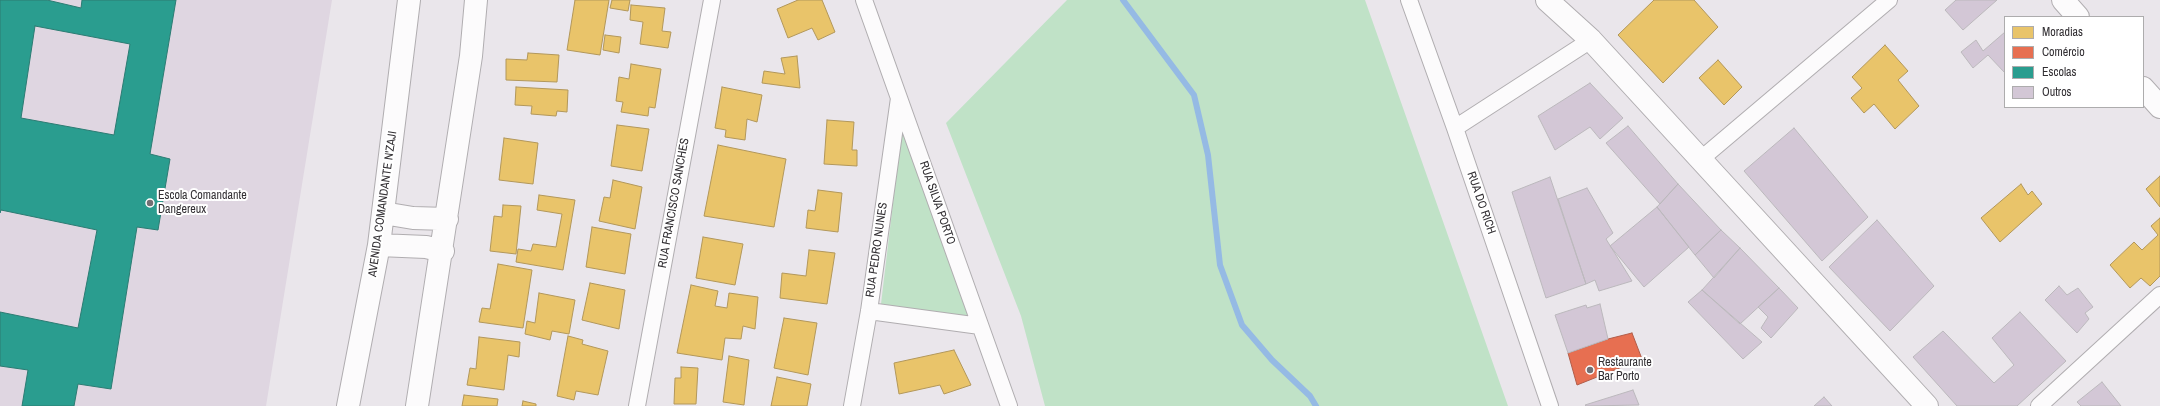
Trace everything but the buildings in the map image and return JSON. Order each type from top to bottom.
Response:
[{"type":"street","name":"AVENIDA COMANDANTE N'ZAJI","points":[[348,406],[379,245],[409,0]]},
{"type":"street","points":[[417,406],[443,251],[471,56],[476,0]]},
{"type":"street","name":"RUA FRANCISCO SANCHES","points":[[637,406],[712,0]]},
{"type":"street","name":"RUA SILVA PORTO","points":[[864,0],[899,94],[1009,406]]},
{"type":"street","name":"RUA DO RICH","points":[[1409,0],[1455,128],[1550,406]]},
{"type":"street","points":[[1546,0],[1591,40],[1927,406]]},
{"type":"street","points":[[1701,159],[1889,0]]},
{"type":"street","points":[[2063,0],[2077,16]]},
{"type":"street","points":[[1455,128],[1591,40]]},
{"type":"street","points":[[2144,89],[2160,107]]},
{"type":"street","name":"RUA PEDRO NUNES","points":[[852,406],[869,311],[899,94]]},
{"type":"street","points":[[383,213],[413,218],[447,219]]},
{"type":"street","points":[[379,245],[421,247],[443,251]]},
{"type":"street","points":[[2039,406],[2160,295]]},
{"type":"street","points":[[869,311],[980,326]]},
{"type":"shaded area","name":"Escola Comandante Dangereux","points":[[0,0],[332,0],[266,406],[0,406]]},
{"type":"green space","points":[[1067,0],[1365,0],[1508,406],[1045,406],[1021,316],[946,123]]},
{"type":"green space","points":[[902,127],[970,318],[881,304]]},
{"type":"waterway","points":[[1123,0],[1194,95],[1208,155],[1220,265],[1242,325],[1272,360],[1310,396],[1316,406]]},
{"type":"place","name":"Escola Comandante Dangereux","points":[[150,203]]},
{"type":"place","name":"Restaurante Bar Porto","points":[[1590,370]]}]
